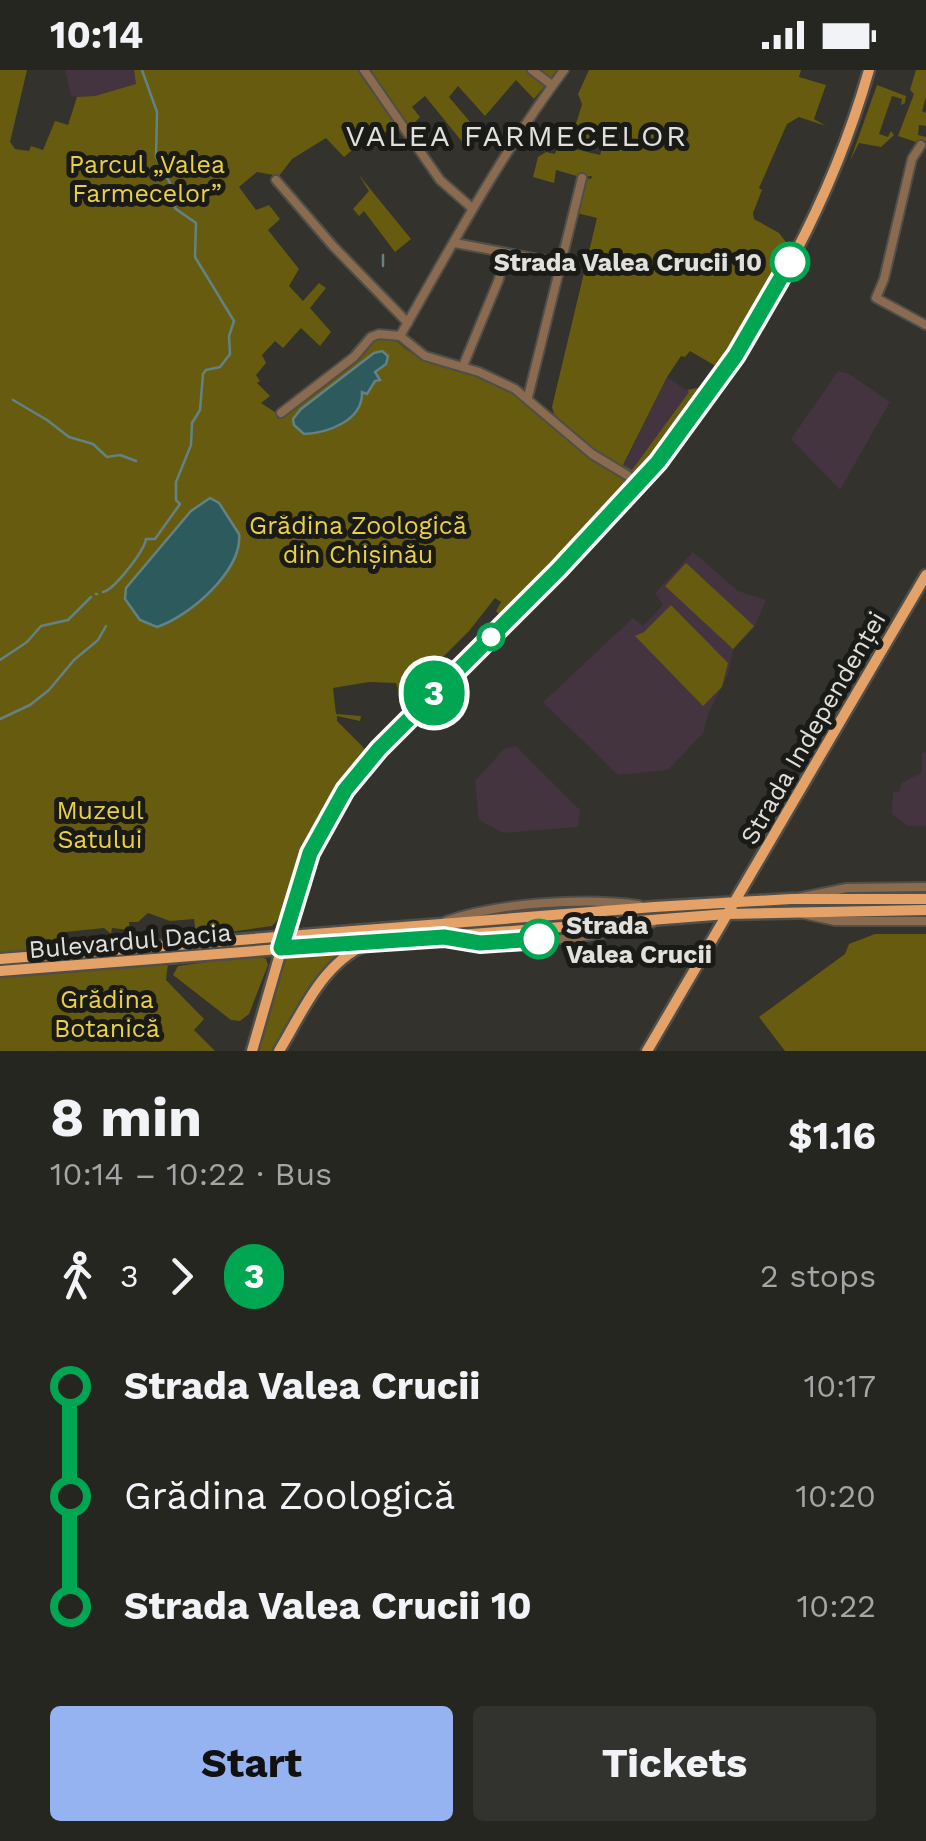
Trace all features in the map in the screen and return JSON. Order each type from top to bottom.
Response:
[{"type":"main road","points":[[252,1051],[310,853],[345,790],[396,732],[640,483],[702,404],[771,298],[821,198],[869,70]]},
{"type":"main road","name":"Strada Independenței","points":[[648,1051],[926,575]]},
{"type":"main road","name":"Bulevardul Dacia","points":[[0,971],[29,962],[285,934],[654,906],[794,899],[926,899]]},
{"type":"main road","name":"Bulevardul Dacia","points":[[0,958],[29,962],[369,943],[727,914],[926,910]]},
{"type":"main road","points":[[279,1051],[334,966],[369,943],[370,929]]},
{"type":"street","points":[[364,70],[440,180],[472,208]]},
{"type":"street","points":[[532,70],[552,86]]},
{"type":"street","points":[[400,336],[512,140],[564,70]]},
{"type":"street","points":[[921,145],[912,159],[876,298],[926,324]]},
{"type":"street","points":[[528,398],[582,178]]},
{"type":"street","points":[[276,180],[333,246],[408,322]]},
{"type":"street","points":[[455,243],[560,263]]},
{"type":"street","points":[[463,366],[499,280],[504,255]]},
{"type":"street","points":[[282,413],[354,357],[371,338],[380,334],[400,336],[425,356],[502,381],[528,398],[592,454],[640,483]]},
{"type":"street","name":"Bulevardul Dacia","points":[[794,899],[848,888],[926,888]]},
{"type":"street","name":"Bulevardul Dacia","points":[[799,912],[836,921],[926,921]]},
{"type":"shaded area","points":[[65,70],[134,70],[136,84],[77,97],[71,95]]},
{"type":"shaded area","points":[[838,371],[849,374],[890,402],[840,490],[791,439]]},
{"type":"shaded area","points":[[667,377],[689,392],[632,471],[623,466]]},
{"type":"shaded area","points":[[693,552],[738,591],[766,600],[754,628],[733,650],[728,675],[703,733],[668,770],[618,775],[543,702],[633,618],[643,626],[663,605],[655,593]]},
{"type":"shaded area","points":[[516,746],[580,810],[578,827],[503,833],[479,820],[475,781],[504,749]]},
{"type":"shaded area","points":[[926,752],[926,826],[908,826],[892,814],[893,792],[899,792],[902,783],[922,772],[922,753]]},
{"type":"green space","points":[[0,70],[27,70],[10,142],[15,149],[29,151],[31,146],[43,150],[55,121],[68,125],[77,97],[136,84],[134,70],[558,70],[534,99],[516,80],[485,116],[458,86],[449,97],[481,135],[468,149],[425,96],[412,107],[420,117],[404,134],[395,124],[378,138],[373,133],[344,157],[326,138],[292,159],[279,176],[257,172],[239,187],[256,210],[269,205],[280,219],[268,230],[299,269],[289,286],[303,301],[319,283],[326,288],[310,308],[331,332],[320,346],[301,328],[283,348],[275,341],[262,355],[266,363],[256,375],[260,381],[257,383],[270,396],[261,403],[278,414],[277,419],[379,336],[396,339],[430,361],[508,388],[574,434],[631,483],[533,590],[529,588],[501,616],[496,611],[501,602],[495,598],[469,631],[413,687],[416,701],[405,712],[396,683],[369,682],[333,688],[336,714],[361,716],[360,721],[337,716],[337,721],[367,751],[318,819],[289,899],[272,926],[180,939],[179,935],[196,933],[194,919],[170,921],[148,913],[138,922],[129,922],[130,930],[112,928],[111,934],[104,928],[65,932],[59,949],[0,954]]},
{"type":"green space","points":[[589,70],[801,70],[799,77],[826,85],[814,119],[826,126],[799,117],[787,124],[759,188],[762,190],[753,213],[754,219],[779,233],[789,246],[719,368],[690,351],[681,356],[667,377],[623,465],[632,470],[687,390],[708,386],[637,476],[597,454],[554,414],[552,407],[597,218],[577,213],[585,178],[592,176],[556,170],[554,183],[533,177],[538,157],[546,152],[555,154],[558,145],[600,155],[602,148],[566,137],[577,121],[582,104],[578,94]]},
{"type":"green space","points":[[916,70],[926,70],[922,111],[926,113],[926,126],[919,125],[918,135],[926,137],[922,144],[898,136],[914,94],[910,90]]},
{"type":"green space","points":[[877,85],[906,96],[901,105],[902,99],[892,96],[879,134],[888,137],[891,131],[894,135],[881,147],[859,143],[850,161]]},
{"type":"green space","points":[[358,174],[411,239],[395,252],[364,211],[359,216],[353,209],[369,191]]},
{"type":"green space","points":[[686,563],[754,626],[733,649],[665,586]]},
{"type":"green space","points":[[671,605],[728,663],[722,687],[703,706],[635,636]]},
{"type":"green space","points":[[875,934],[926,934],[926,1051],[785,1051],[759,1017],[845,954],[849,944]]},
{"type":"green space","points":[[346,951],[276,1051],[259,1051],[286,956]]},
{"type":"green space","points":[[257,955],[266,959],[268,965],[249,1014],[240,1021],[231,1020],[173,975],[178,966]]},
{"type":"green space","name":"Grădina Botanică","points":[[168,963],[166,980],[204,1019],[194,1030],[215,1051],[0,1051],[0,975]]},
{"type":"water","points":[[382,351],[388,356],[386,364],[375,372],[380,380],[367,394],[362,392],[357,411],[350,418],[313,433],[304,434],[294,425],[293,419],[301,409],[374,353]]},
{"type":"water","points":[[210,498],[219,503],[239,534],[233,562],[212,590],[184,613],[157,627],[140,620],[125,599],[126,588],[191,511]]},
{"type":"waterway","points":[[103,592],[128,569],[146,539],[155,539],[180,504],[176,500],[176,482],[191,445],[192,423],[200,410],[203,374],[220,367],[230,354],[229,336],[234,321],[195,257],[196,223],[176,209],[166,193],[171,185],[156,157],[157,112],[142,70]]},
{"type":"waterway","points":[[383,255],[383,266]]},
{"type":"waterway","points":[[13,400],[69,437],[93,444],[107,457],[120,455],[136,461]]},
{"type":"waterway","points":[[0,660],[27,642],[41,626],[68,620],[91,597]]},
{"type":"waterway","points":[[0,719],[30,705],[49,690],[74,660],[98,640],[106,626]]},
{"type":"bus line","name":"3","points":[[539,939],[480,943],[444,937],[281,948],[310,853],[345,790],[379,749],[558,570],[658,462],[736,355],[790,262]]},
{"type":"place","name":"Strada Valea Crucii 10","points":[[790,262]]},
{"type":"place","name":"Strada Valea Crucii","points":[[539,939]]},
{"type":"district","name":"VALEA FARMECELOR","points":[[517,135]]},
{"type":"park label","name":"Parcul „Valea Farmecelor”","points":[[147,178]]},
{"type":"park label","name":"Grădina Zoologică din Chișinău","points":[[358,540]]},
{"type":"park label","name":"Muzeul Satului","points":[[100,824]]}]
